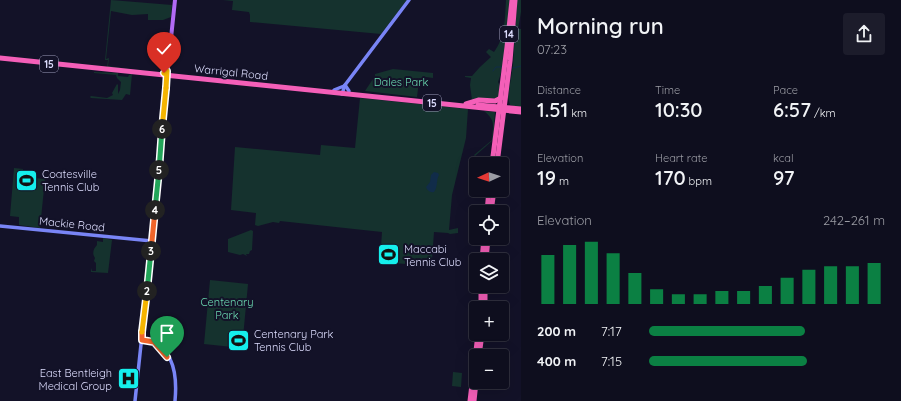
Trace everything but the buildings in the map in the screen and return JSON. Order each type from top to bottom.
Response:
[{"type":"highway","name":"14","points":[[498,157],[503,111],[501,98],[512,0]]},
{"type":"highway","name":"14","points":[[493,157],[506,93],[511,56],[515,0]]},
{"type":"highway","name":"Warrigal Road","points":[[0,58],[164,72],[175,76],[316,91],[344,89],[349,91],[466,104],[503,111],[521,109]]},
{"type":"highway","name":"Warrigal Road","points":[[316,91],[344,89],[503,111],[521,112]]},
{"type":"highway","points":[[466,104],[479,100],[495,101],[501,98]]},
{"type":"highway","points":[[470,401],[473,389]]},
{"type":"highway","points":[[474,401],[475,389]]},
{"type":"main road","points":[[135,401],[152,243],[166,83],[164,72],[175,0]]},
{"type":"main road","points":[[344,89],[410,0]]},
{"type":"main road","points":[[164,72],[170,72],[175,76],[166,83]]},
{"type":"main road","name":"Mackie Road","points":[[0,226],[141,240],[152,243]]},
{"type":"main road","points":[[142,340],[152,341],[157,344],[165,353],[172,365],[175,401]]},
{"type":"green space","points":[[111,0],[172,5],[171,17],[163,20],[148,20],[148,14],[132,15],[111,11],[106,59],[109,58],[108,66],[129,69],[107,68],[108,60],[105,60]]},
{"type":"green space","points":[[223,0],[407,0],[381,34],[250,22],[249,12],[232,10],[233,1]]},
{"type":"green space","points":[[506,0],[510,0],[503,67],[498,82],[500,86],[499,98],[472,100],[470,85],[471,78],[465,76],[472,76],[491,57],[486,52],[489,49],[494,52],[498,46],[504,28]]},
{"type":"green space","points":[[517,0],[521,0],[521,12],[518,29],[521,29],[521,108],[510,105],[508,97],[513,65]]},
{"type":"green space","name":"Dales Park","points":[[393,69],[433,73],[433,78],[426,77],[419,81],[417,97],[365,91],[375,74]]},
{"type":"green space","points":[[94,72],[118,73],[118,76],[128,77],[132,74],[130,95],[126,94],[122,100],[91,98],[91,96],[107,98],[113,95],[112,93],[117,84],[118,94],[121,82],[116,75]]},
{"type":"green space","points":[[360,98],[468,109],[466,138],[452,195],[449,230],[458,228],[458,233],[450,234],[434,232],[432,260],[407,261],[406,264],[380,262],[382,232],[280,221],[279,223],[273,222],[258,226],[255,225],[256,213],[231,210],[235,147],[320,155],[321,145],[355,148]]},
{"type":"green space","points":[[484,111],[495,112],[493,140],[475,156],[474,155],[492,140],[493,124]]},
{"type":"green space","points":[[14,168],[23,169],[24,177],[45,179],[40,228],[19,225],[19,217],[10,216]]},
{"type":"green space","points":[[251,230],[253,231],[252,250],[249,254],[246,254],[247,256],[228,252],[228,239]]},
{"type":"green space","points":[[103,238],[112,240],[108,273],[91,272],[91,268],[92,271],[96,271],[96,263],[94,261],[95,258],[93,253],[97,245],[97,241],[103,242]]},
{"type":"green space","name":"Centenary Park","points":[[210,280],[248,284],[242,348],[204,344]]},
{"type":"green space","points":[[453,372],[462,373],[461,387],[452,386]]},
{"type":"water","points":[[434,172],[438,173],[439,175],[437,186],[434,192],[431,192],[426,187],[430,182],[431,175]]},
{"type":"waterway","points":[[513,68],[521,66]]},
{"type":"waterway","points":[[493,71],[496,67],[502,67]]},
{"type":"place","name":"Coatesville Tennis Club","points":[[27,180]]},
{"type":"place","name":"Maccabi Tennis Club","points":[[389,255]]},
{"type":"place","name":"Centenary Park Tennis Club","points":[[239,340]]},
{"type":"place","name":"East Bentleigh Medical Group","points":[[128,379]]},
{"type":"route","points":[[164,73],[167,71],[142,340],[154,342],[167,357]]}]
